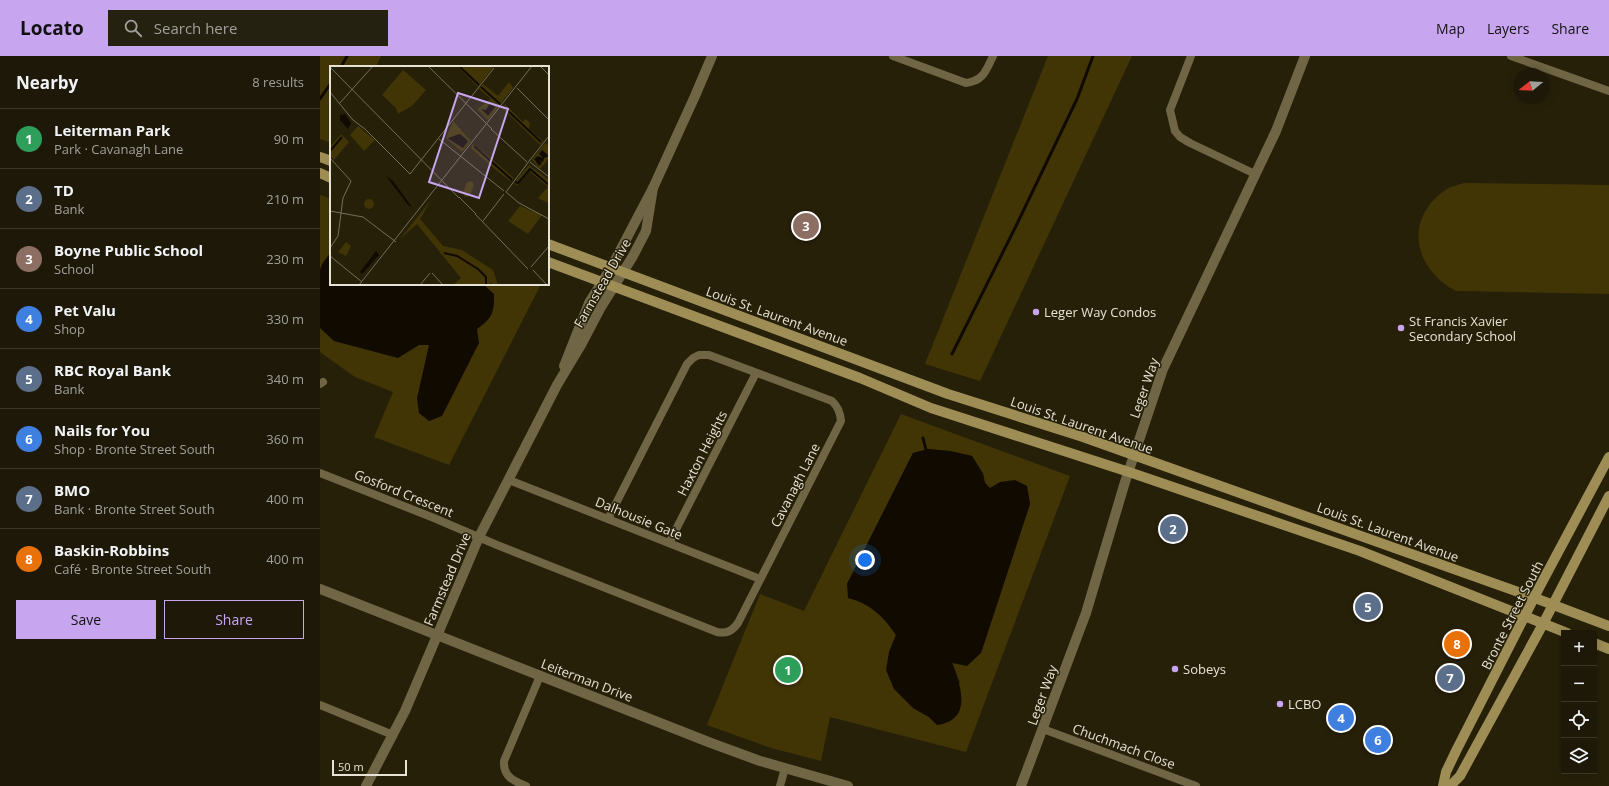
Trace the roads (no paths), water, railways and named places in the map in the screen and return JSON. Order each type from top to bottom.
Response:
[{"type":"main road","points":[[320,157],[330,161]]},
{"type":"main road","points":[[320,173],[330,178]]},
{"type":"main road","name":"Louis St. Laurent Avenue","points":[[549,244],[948,394],[1083,437],[1535,598],[1609,626]]},
{"type":"main road","points":[[549,262],[860,378],[931,408],[1129,472],[1360,551],[1561,631]]},
{"type":"main road","name":"Bronte Street South","points":[[1443,786],[1446,772],[1609,458]]},
{"type":"main road","points":[[1450,786],[1460,776],[1543,624],[1609,496]]},
{"type":"main road","points":[[1597,644],[1609,649]]},
{"type":"street","name":"Farmstead Drive","points":[[557,385],[570,348],[589,303],[611,268],[653,188],[712,56]]},
{"type":"street","points":[[893,56],[966,83],[975,82],[981,78],[992,56]]},
{"type":"street","points":[[1191,56],[1170,110],[1175,131],[1180,137],[1190,143],[1255,174]]},
{"type":"street","name":"Leger Way","points":[[1021,786],[1086,613],[1134,456],[1163,369],[1276,130],[1305,56]]},
{"type":"street","points":[[1511,56],[1529,59],[1609,91]]},
{"type":"street","name":"Farmstead Drive","points":[[366,786],[405,711],[479,537],[557,385],[581,345],[601,307],[634,256],[646,231],[653,188]]},
{"type":"street","name":"Cavanagh Lane","points":[[479,537],[695,624],[723,633],[733,629],[738,623],[841,421],[837,406],[832,401],[708,355],[699,355],[692,358],[687,364],[608,519]]},
{"type":"street","name":"Haxton Heights","points":[[669,543],[756,373]]},
{"type":"street","name":"Gosford Crescent","points":[[320,473],[479,537]]},
{"type":"street","name":"Dalhousie Gate","points":[[508,480],[760,579]]},
{"type":"street","name":"Leiterman Drive","points":[[320,589],[711,743],[785,768],[848,786]]},
{"type":"street","points":[[526,786],[510,778],[505,772],[504,761],[540,676]]},
{"type":"street","points":[[320,705],[393,735]]},
{"type":"street","name":"Chuchmach Close","points":[[1043,729],[1196,786]]},
{"type":"street","points":[[780,786],[785,768]]},
{"type":"waterway","points":[[342,66],[347,56]]},
{"type":"waterway","points":[[952,354],[1077,99],[1093,56]]},
{"type":"waterway","points":[[320,99],[330,84]]},
{"type":"waterway","points":[[923,438],[927,454]]},
{"type":"place","name":"Boyne Public School","points":[[806,226]]},
{"type":"place","name":"Leger Way Condos","points":[[1036,312]]},
{"type":"place","name":"St Francis Xavier Secondary School","points":[[1401,328]]},
{"type":"place","name":"TD","points":[[1173,529]]},
{"type":"place","name":"RBC Royal Bank","points":[[1368,607]]},
{"type":"place","name":"Baskin-Robbins","points":[[1457,644]]},
{"type":"place","name":"Sobeys","points":[[1175,669]]},
{"type":"place","name":"Leiterman Park","points":[[788,670]]},
{"type":"place","name":"BMO","points":[[1450,678]]},
{"type":"place","name":"LCBO","points":[[1280,704]]},
{"type":"place","name":"Pet Valu","points":[[1341,718]]},
{"type":"place","name":"Nails for You","points":[[1378,740]]}]
